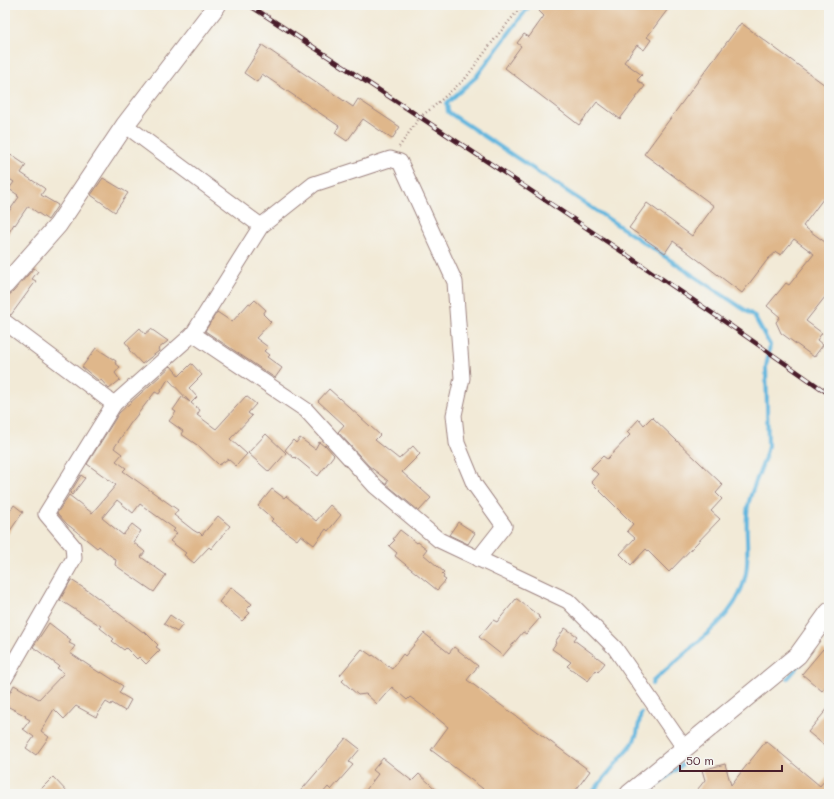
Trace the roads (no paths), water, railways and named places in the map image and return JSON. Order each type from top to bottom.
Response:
[{"type":"street","points":[[5,285],[58,224],[125,125],[217,5]]},
{"type":"street","points":[[125,125],[261,226]]},
{"type":"street","points":[[5,678],[74,558],[73,546],[46,514],[114,404],[193,334],[261,226],[314,184],[390,159],[400,162],[455,282],[462,378],[454,415],[457,443],[474,484],[504,526],[478,559]]},
{"type":"street","points":[[5,322],[114,404]]},
{"type":"street","points":[[193,334],[306,410],[375,486],[439,540],[568,601],[614,648],[685,749]]},
{"type":"street","points":[[629,794],[798,655],[829,612]]},
{"type":"waterway","points":[[530,5],[476,77],[447,103],[448,112],[754,316],[770,345],[766,367],[768,446],[748,506],[747,564],[743,585],[733,606],[726,615],[653,681],[652,684]]},
{"type":"waterway","points":[[788,678],[802,662]]},
{"type":"waterway","points":[[591,794],[633,743],[637,733],[641,713]]},
{"type":"waterway","points":[[646,794],[683,764]]},
{"type":"railway","points":[[249,5],[540,197],[829,394]]}]
